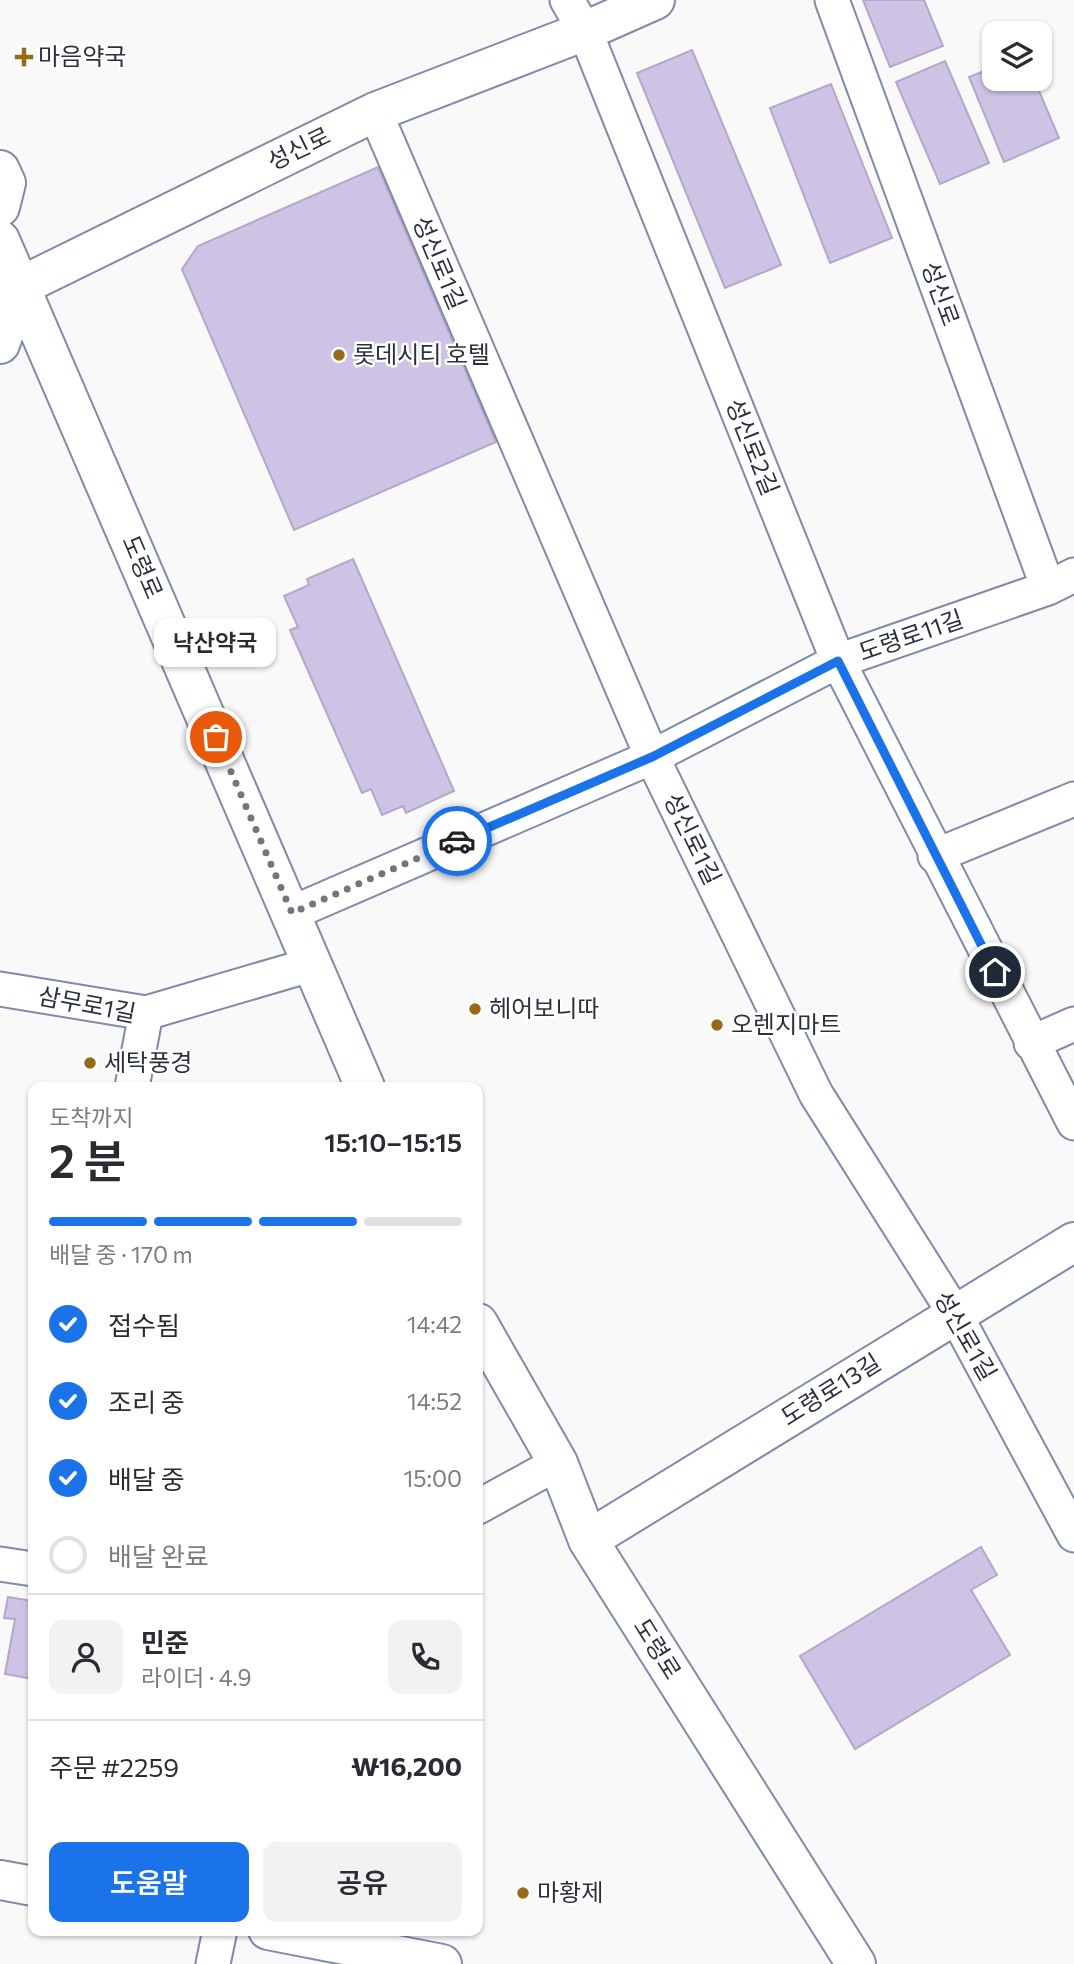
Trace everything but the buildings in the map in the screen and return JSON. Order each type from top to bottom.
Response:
[{"type":"main road","name":"성신로","points":[[21,286],[576,15],[655,0]]},
{"type":"main road","points":[[0,170],[6,183],[0,207]]},
{"type":"main road","name":"도령로","points":[[0,240],[292,913],[310,965],[363,1082]]},
{"type":"main road","points":[[0,344],[21,286]]},
{"type":"main road","name":"도령로13길","points":[[589,1540],[1074,1242]]},
{"type":"main road","name":"도령로","points":[[483,1332],[558,1463],[589,1540],[856,1964]]},
{"type":"main road","points":[[0,1880],[28,1885]]},
{"type":"main road","points":[[299,1936],[442,1964]]},
{"type":"street","name":"성신로","points":[[832,0],[1061,581]]},
{"type":"street","name":"성신로2길","points":[[576,15],[838,661],[935,856],[1074,1123]]},
{"type":"street","name":"성신로1길","points":[[374,112],[652,757],[816,1094],[955,1314],[1074,1535]]},
{"type":"street","name":"도령로11길","points":[[292,913],[652,757],[838,661],[1061,581]]},
{"type":"street","points":[[935,856],[1074,799]]},
{"type":"street","points":[[146,1013],[310,965]]},
{"type":"street","name":"삼무로1길","points":[[0,989],[146,1013],[133,1082]]},
{"type":"street","points":[[1031,1043],[1074,1024]]},
{"type":"street","points":[[483,1504],[558,1463]]},
{"type":"street","points":[[0,1563],[28,1568]]},
{"type":"street","points":[[213,1964],[218,1936]]},
{"type":"way so far","points":[[216,737],[292,913],[457,841]]},
{"type":"place","name":"마음약국","points":[[24,57]]},
{"type":"place","name":"롯데시티 호텔","points":[[339,355]]},
{"type":"place","name":"낙산약국","points":[[216,737]]},
{"type":"place","name":"헤어보니따","points":[[475,1009]]},
{"type":"place","name":"오렌지마트","points":[[717,1025]]},
{"type":"place","name":"세탁풍경","points":[[90,1063]]},
{"type":"place","name":"마황제","points":[[523,1893]]},
{"type":"route","points":[[457,841],[652,757],[838,661],[995,972]]}]
